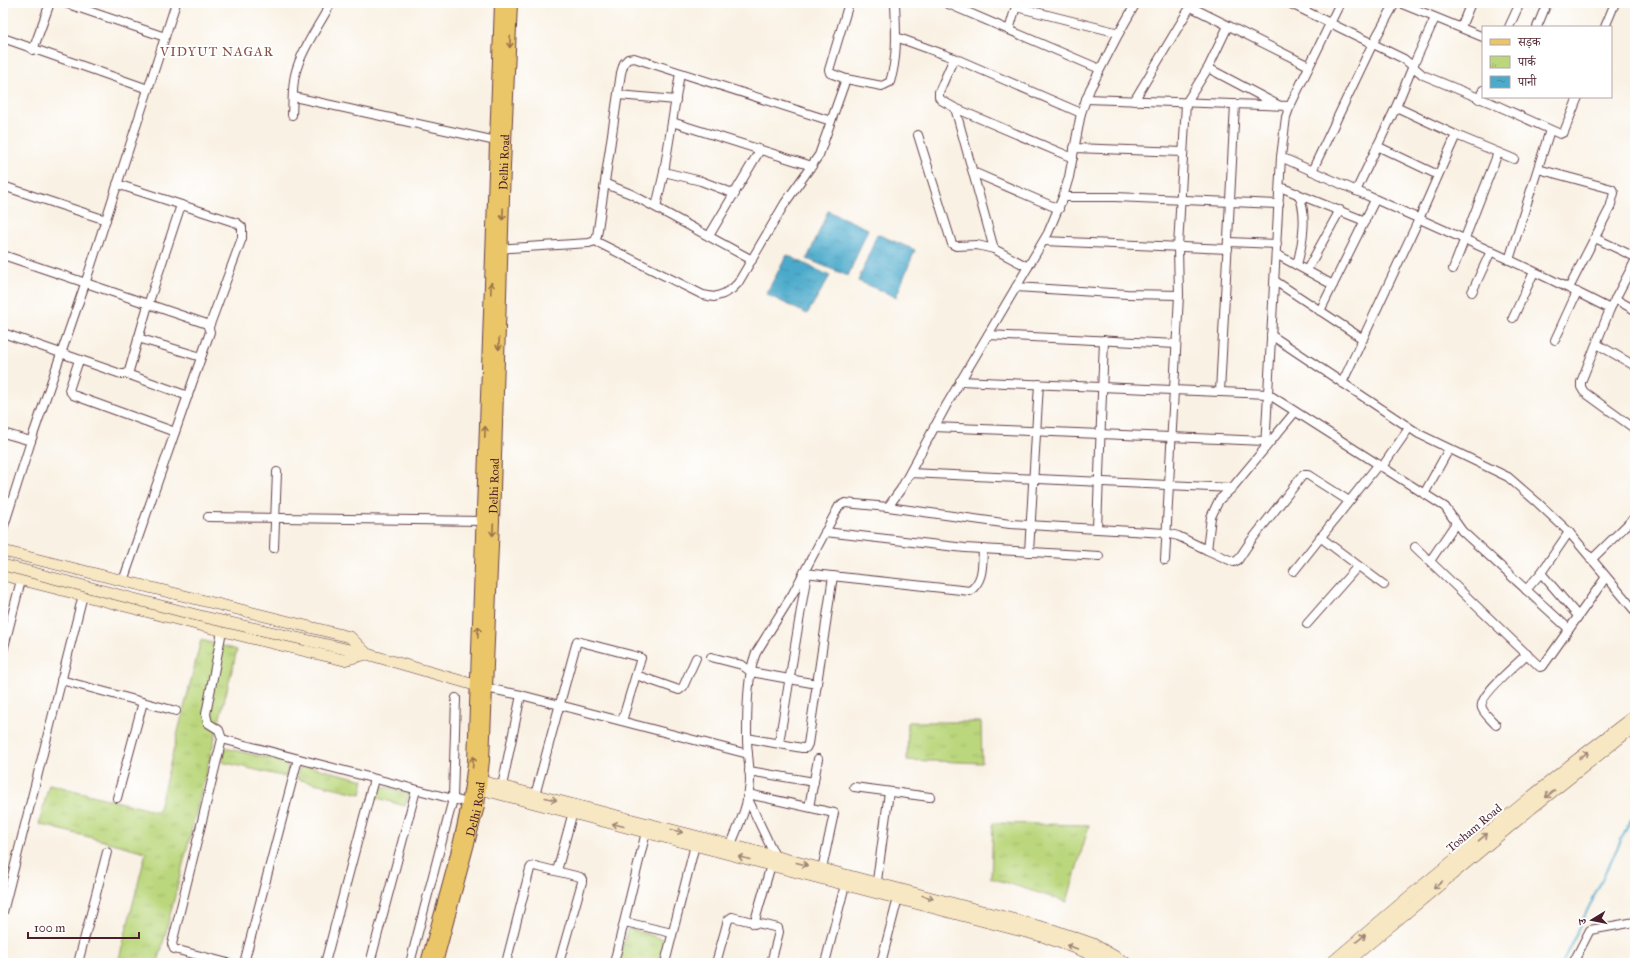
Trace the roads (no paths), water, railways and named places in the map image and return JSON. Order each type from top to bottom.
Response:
[{"type":"main road","name":"Delhi Road","points":[[436,963],[473,805],[476,784],[481,687],[493,524],[497,249],[496,141],[501,3]]},
{"type":"main road","name":"Delhi Road","points":[[481,687],[482,521],[511,3]]},
{"type":"main road","points":[[3,552],[350,637],[367,654]]},
{"type":"main road","points":[[4,571],[367,654],[481,687]]},
{"type":"main road","points":[[4,571],[21,580],[344,660],[367,654]]},
{"type":"main road","name":"Tosham Road","points":[[1340,962],[1411,895],[1635,715]]},
{"type":"main road","name":"Tosham Road","points":[[1340,962],[1635,726]]},
{"type":"main road","points":[[476,784],[502,786],[534,799]]},
{"type":"main road","points":[[476,784],[899,894],[1053,930],[1093,944],[1126,963]]},
{"type":"main road","name":"Delhi Road","points":[[427,963],[473,805]]},
{"type":"main road","points":[[647,828],[695,845],[729,849]]},
{"type":"main road","points":[[773,861],[822,869],[846,880]]},
{"type":"main road","points":[[899,894],[1045,937],[1083,951],[1108,963]]},
{"type":"street","points":[[33,50],[50,3]]},
{"type":"street","points":[[65,3],[165,37]]},
{"type":"street","points":[[3,529],[31,441],[85,284],[176,3]]},
{"type":"street","points":[[292,115],[294,82],[297,68],[331,3]]},
{"type":"street","points":[[849,3],[829,70],[831,74],[846,79],[882,86],[890,82],[892,75],[896,37],[895,3]]},
{"type":"street","points":[[946,3],[1100,69]]},
{"type":"street","points":[[888,507],[901,489],[960,381],[1044,241],[1063,197],[1073,158],[1081,114],[1086,99],[1100,69],[1136,3]]},
{"type":"street","points":[[1289,3],[1404,59],[1423,75],[1560,134],[1564,132],[1578,98]]},
{"type":"street","points":[[1265,444],[1280,187],[1286,117],[1340,3]]},
{"type":"street","points":[[1312,171],[1373,43],[1395,3]]},
{"type":"street","points":[[1400,3],[1416,6],[1435,18],[1482,37]]},
{"type":"street","points":[[1461,27],[1471,3]]},
{"type":"street","points":[[1509,26],[1520,3]]},
{"type":"street","points":[[1537,26],[1547,3]]},
{"type":"street","points":[[1605,26],[1615,3]]},
{"type":"street","points":[[1009,30],[1016,5],[1119,33]]},
{"type":"street","points":[[1134,101],[1192,5],[1228,26],[1309,66]]},
{"type":"street","points":[[1356,191],[1396,107],[1435,18]]},
{"type":"street","points":[[1165,560],[1179,295],[1178,247],[1186,103],[1208,68],[1228,26]]},
{"type":"street","points":[[896,37],[954,58],[1081,114]]},
{"type":"street","points":[[3,38],[33,50],[148,89]]},
{"type":"street","points":[[595,241],[606,184],[621,73],[624,63],[628,59],[634,58],[831,121]]},
{"type":"street","points":[[954,58],[939,94],[941,100],[955,108],[1073,158]]},
{"type":"street","points":[[1208,68],[1280,106]]},
{"type":"street","points":[[656,207],[664,172],[680,73]]},
{"type":"street","points":[[497,249],[589,243],[595,241],[698,293],[714,297],[723,294],[732,289],[752,260],[785,203],[812,166],[822,148],[846,79]]},
{"type":"street","points":[[1480,99],[1482,93]]},
{"type":"street","points":[[618,95],[676,100]]},
{"type":"street","points":[[294,96],[496,141]]},
{"type":"street","points":[[1086,99],[1290,106]]},
{"type":"street","points":[[1220,392],[1235,104]]},
{"type":"street","points":[[1396,107],[1456,135],[1514,159]]},
{"type":"street","points":[[955,108],[994,249]]},
{"type":"street","points":[[672,122],[812,166]]},
{"type":"street","points":[[1509,260],[1550,130]]},
{"type":"street","points":[[918,135],[952,244],[956,246],[977,245],[994,249],[1028,267]]},
{"type":"street","points":[[1342,383],[1419,219],[1456,135]]},
{"type":"street","points":[[1377,146],[1438,175]]},
{"type":"street","points":[[1074,148],[1183,152]]},
{"type":"street","points":[[709,236],[760,150]]},
{"type":"street","points":[[1453,268],[1498,153]]},
{"type":"street","points":[[1282,157],[1491,251],[1610,309]]},
{"type":"street","points":[[1538,169],[1613,191],[1614,193],[1610,208],[1595,238],[1573,290],[1555,340]]},
{"type":"street","points":[[664,172],[701,181],[735,194]]},
{"type":"street","points":[[973,172],[1059,209]]},
{"type":"street","points":[[117,184],[237,224],[242,227],[242,238],[209,326],[210,332],[123,581]]},
{"type":"street","points":[[606,184],[631,194],[656,207],[752,260]]},
{"type":"street","points":[[3,186],[106,220]]},
{"type":"street","points":[[1280,187],[1365,221]]},
{"type":"street","points":[[1297,193],[1300,197],[1303,218],[1301,250],[1297,265]]},
{"type":"street","points":[[1063,197],[1279,204]]},
{"type":"street","points":[[1320,311],[1375,200]]},
{"type":"street","points":[[127,374],[181,205]]},
{"type":"street","points":[[1307,270],[1340,210]]},
{"type":"street","points":[[1595,238],[1635,257]]},
{"type":"street","points":[[1044,241],[1178,247],[1277,244]]},
{"type":"street","points":[[1472,292],[1491,251]]},
{"type":"street","points":[[1276,254],[1333,285]]},
{"type":"street","points":[[3,255],[207,324],[209,326]]},
{"type":"street","points":[[1635,261],[1610,309],[1581,382],[1581,387],[1584,392],[1635,429]]},
{"type":"street","points":[[1513,318],[1534,272]]},
{"type":"street","points":[[1275,281],[1363,339]]},
{"type":"street","points":[[1016,287],[1127,294],[1179,295]]},
{"type":"street","points":[[1615,299],[1635,310]]},
{"type":"street","points":[[3,333],[188,396]]},
{"type":"street","points":[[988,335],[1176,344]]},
{"type":"street","points":[[1271,335],[1409,428],[1508,477],[1569,532],[1635,611]]},
{"type":"street","points":[[138,338],[201,357]]},
{"type":"street","points":[[1097,529],[1102,434],[1104,340]]},
{"type":"street","points":[[1597,344],[1635,366]]},
{"type":"street","points":[[79,360],[69,390],[73,395],[175,432]]},
{"type":"street","points":[[960,381],[1268,394],[1445,507],[1462,531],[1569,629]]},
{"type":"street","points":[[1029,552],[1039,384]]},
{"type":"street","points":[[1207,550],[1211,517],[1219,500],[1232,488],[1265,444],[1295,412]]},
{"type":"street","points":[[934,427],[1171,437],[1265,444]]},
{"type":"street","points":[[1294,571],[1349,501],[1380,466],[1409,428]]},
{"type":"street","points":[[3,434],[31,441]]},
{"type":"street","points":[[1424,494],[1449,449]]},
{"type":"street","points":[[274,548],[276,472]]},
{"type":"street","points":[[910,473],[1232,488]]},
{"type":"street","points":[[729,849],[743,814],[747,796],[749,771],[747,738],[753,659],[806,573],[825,532],[842,504],[888,507],[1010,524],[1166,533],[1178,536],[1234,562],[1238,560],[1250,542],[1303,475],[1308,475],[1349,501]]},
{"type":"street","points":[[208,517],[482,521]]},
{"type":"street","points":[[1591,560],[1635,517]]},
{"type":"street","points":[[1430,561],[1456,523]]},
{"type":"street","points":[[825,532],[983,550],[1099,556]]},
{"type":"street","points":[[1526,590],[1541,573],[1569,532]]},
{"type":"street","points":[[1320,537],[1384,585]]},
{"type":"street","points":[[1415,547],[1540,667],[1543,666],[1606,577]]},
{"type":"street","points":[[806,573],[970,591],[978,584],[980,579],[983,550]]},
{"type":"street","points":[[3,552],[9,558],[10,563],[4,571]]},
{"type":"street","points":[[1307,624],[1358,566]]},
{"type":"street","points":[[779,743],[806,573]]},
{"type":"street","points":[[1541,573],[1578,616]]},
{"type":"street","points":[[747,738],[806,748],[808,744],[833,576]]},
{"type":"street","points":[[3,649],[21,580]]},
{"type":"street","points":[[3,912],[82,595]]},
{"type":"street","points":[[222,631],[206,714],[208,723],[219,730],[222,738],[172,944],[174,949],[228,963]]},
{"type":"street","points":[[534,799],[577,641],[639,657],[640,662],[622,722]]},
{"type":"street","points":[[1496,725],[1482,708],[1482,703],[1498,681],[1527,654]]},
{"type":"street","points":[[711,657],[742,665],[751,672],[817,684]]},
{"type":"street","points":[[636,675],[679,690],[683,687],[696,658]]},
{"type":"street","points":[[61,680],[176,711]]},
{"type":"street","points":[[481,687],[521,695],[748,754]]},
{"type":"street","points":[[502,786],[521,695]]},
{"type":"street","points":[[410,963],[453,800],[456,698]]},
{"type":"street","points":[[117,798],[144,702]]},
{"type":"street","points":[[222,738],[473,805]]},
{"type":"street","points":[[809,807],[818,758]]},
{"type":"street","points":[[244,963],[298,759]]},
{"type":"street","points":[[749,771],[814,782]]},
{"type":"street","points":[[325,963],[374,779]]},
{"type":"street","points":[[854,787],[930,797]]},
{"type":"street","points":[[370,963],[416,790]]},
{"type":"street","points":[[876,888],[889,792]]},
{"type":"street","points":[[747,796],[834,813],[822,869]]},
{"type":"street","points":[[747,796],[773,861],[754,924]]},
{"type":"street","points":[[557,871],[574,809]]},
{"type":"street","points":[[614,963],[647,828]]},
{"type":"street","points":[[665,963],[695,845]]},
{"type":"street","points":[[78,963],[107,852]]},
{"type":"street","points":[[506,963],[531,866],[580,877],[582,882],[559,963]]},
{"type":"street","points":[[825,963],[846,880]]},
{"type":"street","points":[[881,963],[899,894]]},
{"type":"street","points":[[716,963],[729,918],[778,928],[779,930],[771,963]]},
{"type":"street","points":[[625,922],[672,933]]},
{"type":"street","points":[[1573,963],[1590,930],[1635,922]]},
{"type":"water","points":[[828,211],[868,229],[848,276],[807,259]]},
{"type":"water","points":[[877,234],[915,250],[896,297],[858,281]]},
{"type":"water","points":[[787,255],[830,276],[807,314],[766,294]]},
{"type":"waterway","points":[[1562,963],[1635,811]]},
{"type":"district","name":"VIDYUT NAGAR","points":[[217,51]]}]
